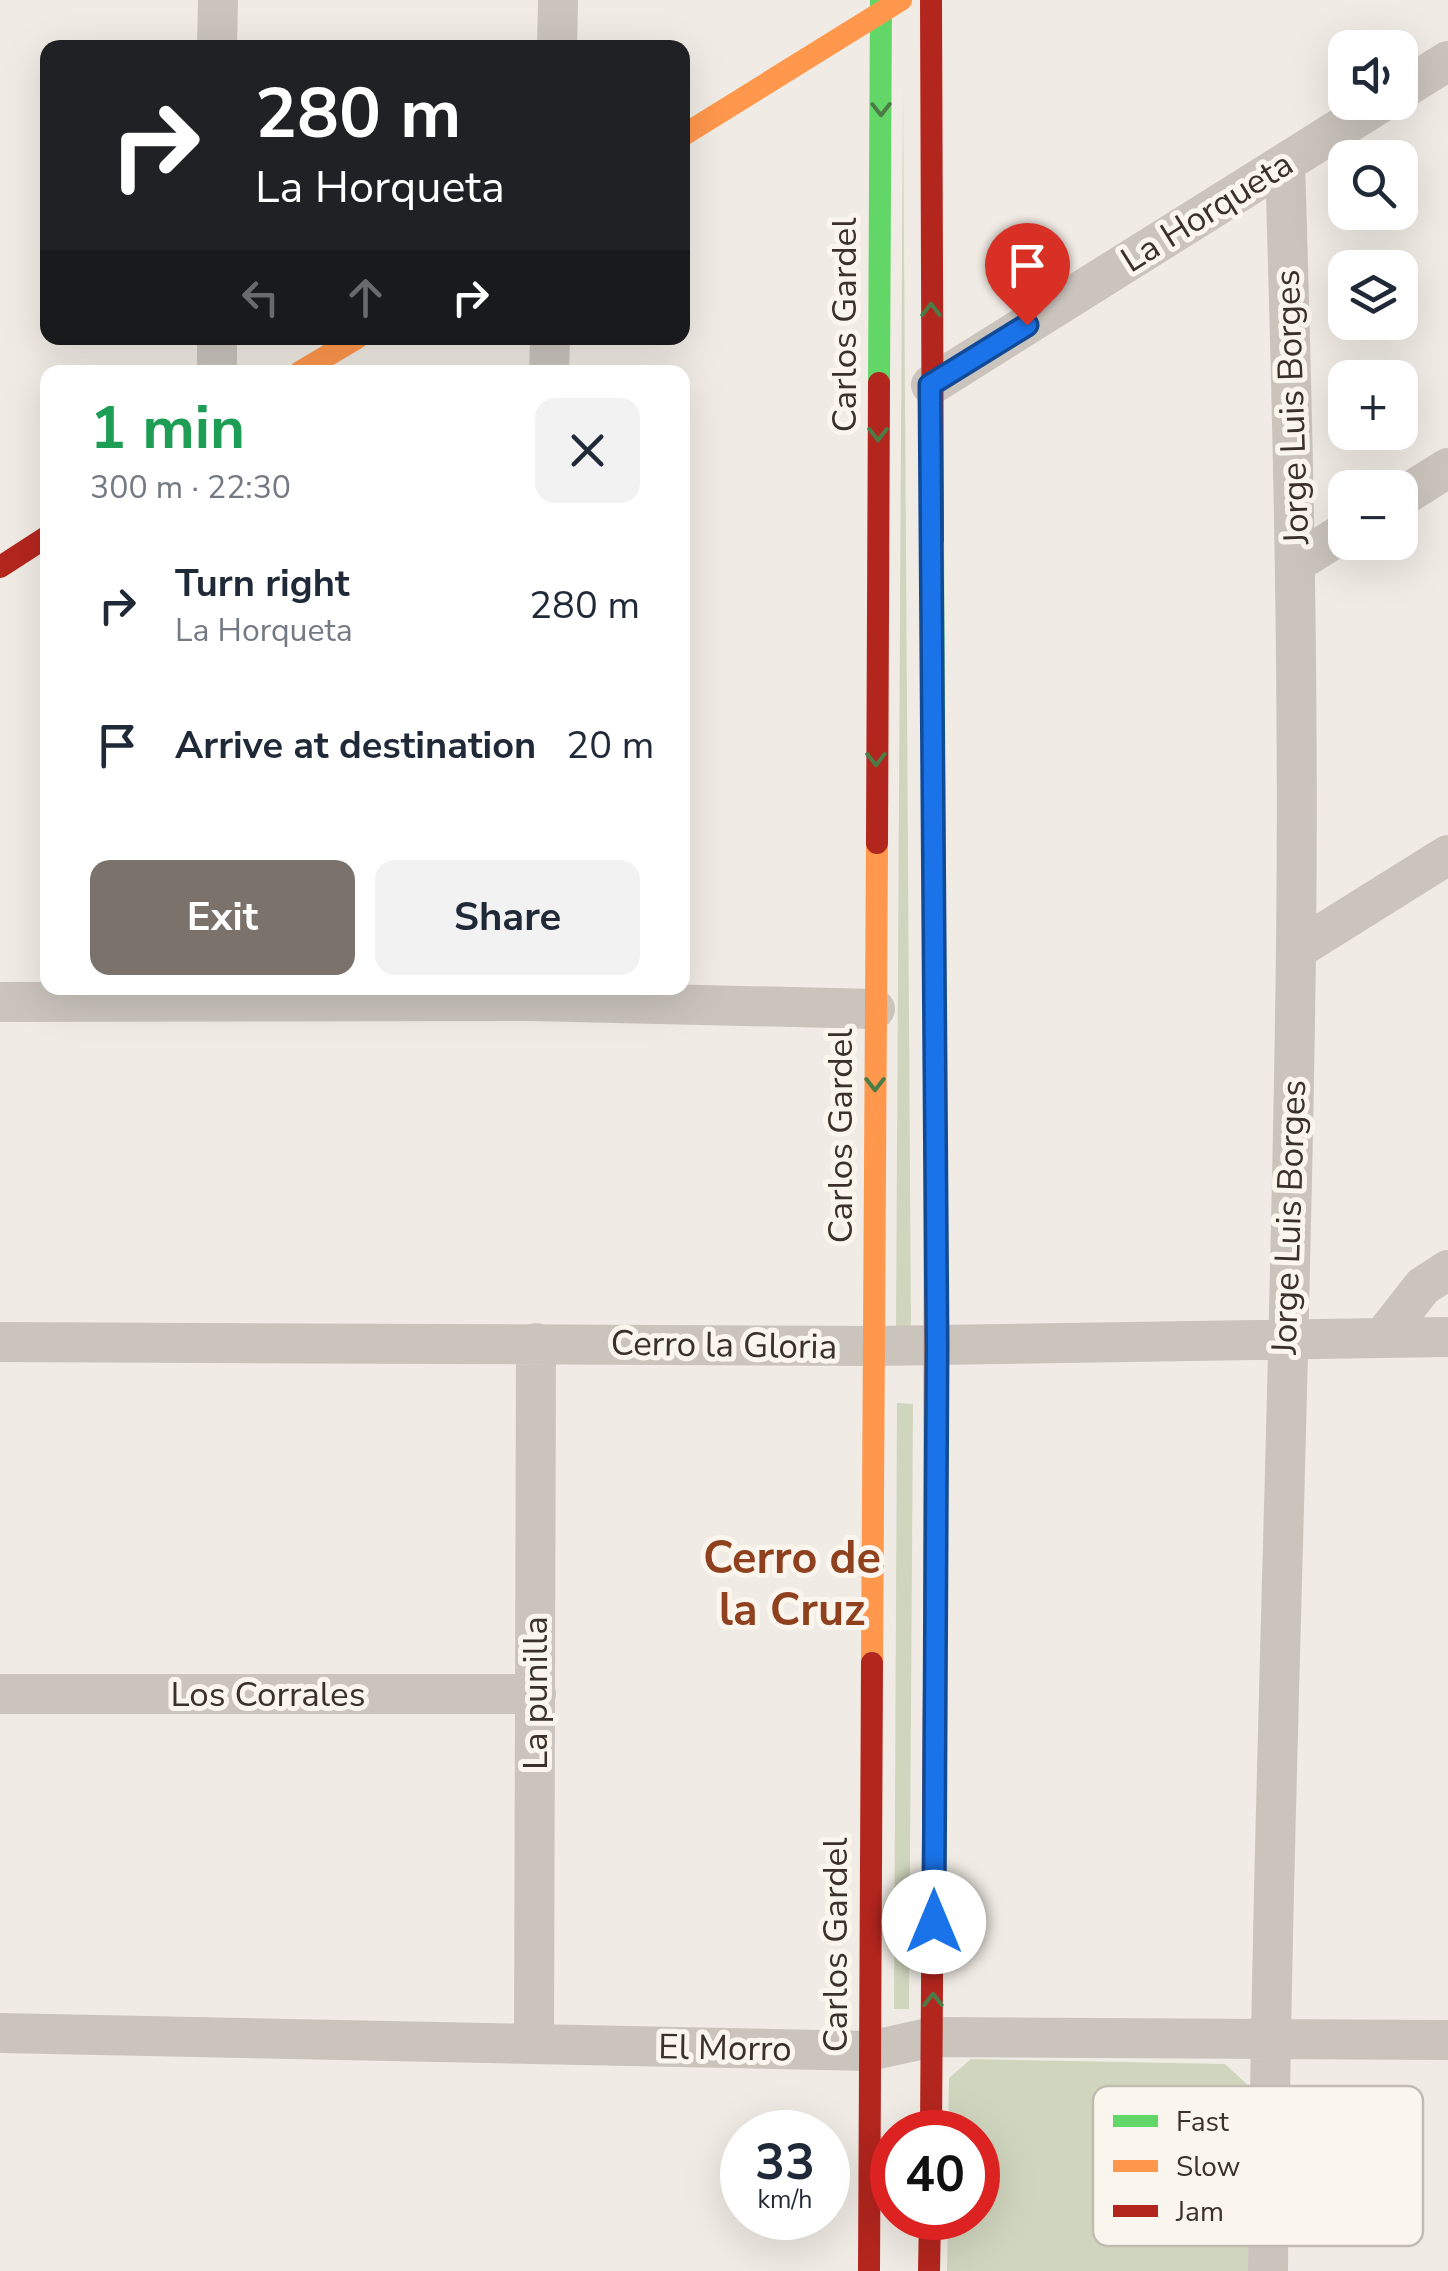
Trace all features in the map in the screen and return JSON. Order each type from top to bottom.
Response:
[{"type":"street","points":[[218,0],[218,40]]},
{"type":"street","points":[[557,40],[558,0]]},
{"type":"street","points":[[930,0],[937,1346],[932,2110]]},
{"type":"street","points":[[690,131],[888,4]]},
{"type":"street","name":"Carlos Gardel","points":[[869,2271],[874,1009],[888,4]]},
{"type":"street","points":[[1418,80],[1448,61]]},
{"type":"street","name":"La Horqueta","points":[[930,385],[1354,120]]},
{"type":"street","name":"Jorge Luis Borges","points":[[1270,2086],[1296,950],[1297,562],[1285,164]]},
{"type":"street","points":[[312,365],[344,345]]},
{"type":"street","points":[[1418,487],[1448,468]]},
{"type":"street","points":[[0,568],[40,541]]},
{"type":"street","points":[[1297,562],[1328,543]]},
{"type":"street","points":[[1296,950],[1448,855]]},
{"type":"street","points":[[0,1002],[466,995]]},
{"type":"street","points":[[555,995],[874,1009]]},
{"type":"street","points":[[1383,1336],[1423,1286],[1448,1270]]},
{"type":"street","name":"Cerro la Gloria","points":[[0,1342],[937,1346],[1285,1336],[1448,1336]]},
{"type":"street","name":"La punilla","points":[[534,2044],[536,1343]]},
{"type":"street","name":"Los Corrales","points":[[0,1694],[536,1694]]},
{"type":"street","name":"El Morro","points":[[0,2033],[869,2051],[933,2037],[1448,2040]]},
{"type":"street","points":[[930,2240],[930,2271]]},
{"type":"street","name":"Jorge Luis Borges","points":[[1268,2246],[1268,2271]]},
{"type":"green space","points":[[903,85],[911,1327],[896,1327]]},
{"type":"green space","points":[[897,1403],[913,1404],[909,2009],[894,2009]]},
{"type":"green space","points":[[971,2059],[1225,2064],[1249,2086],[1093,2086],[1093,2246],[1248,2246],[1248,2271],[947,2271],[948,2240],[1000,2240],[1000,2110],[948,2110],[949,2078]]},
{"type":"traffic: fast","points":[[879,383],[881,0]]},
{"type":"traffic: fast","points":[[933,539],[935,974]]},
{"type":"traffic: slow","points":[[690,131],[901,0]]},
{"type":"traffic: slow","points":[[312,365],[345,345]]},
{"type":"traffic: slow","points":[[872,1663],[877,843]]},
{"type":"traffic: slow","points":[[934,1689],[935,974]]},
{"type":"traffic: jam","points":[[931,0],[933,539]]},
{"type":"traffic: jam","points":[[877,843],[879,383]]},
{"type":"traffic: jam","points":[[0,567],[40,541]]},
{"type":"traffic: jam","points":[[869,2271],[872,1663]]},
{"type":"traffic: jam","points":[[931,2110],[934,1689]]},
{"type":"traffic: jam","points":[[929,2271],[930,2240]]},
{"type":"district","name":"Cerro de la Cruz","points":[[792,1584]]},
{"type":"route","points":[[934,1922],[937,1346],[930,385],[1027,325]]}]
